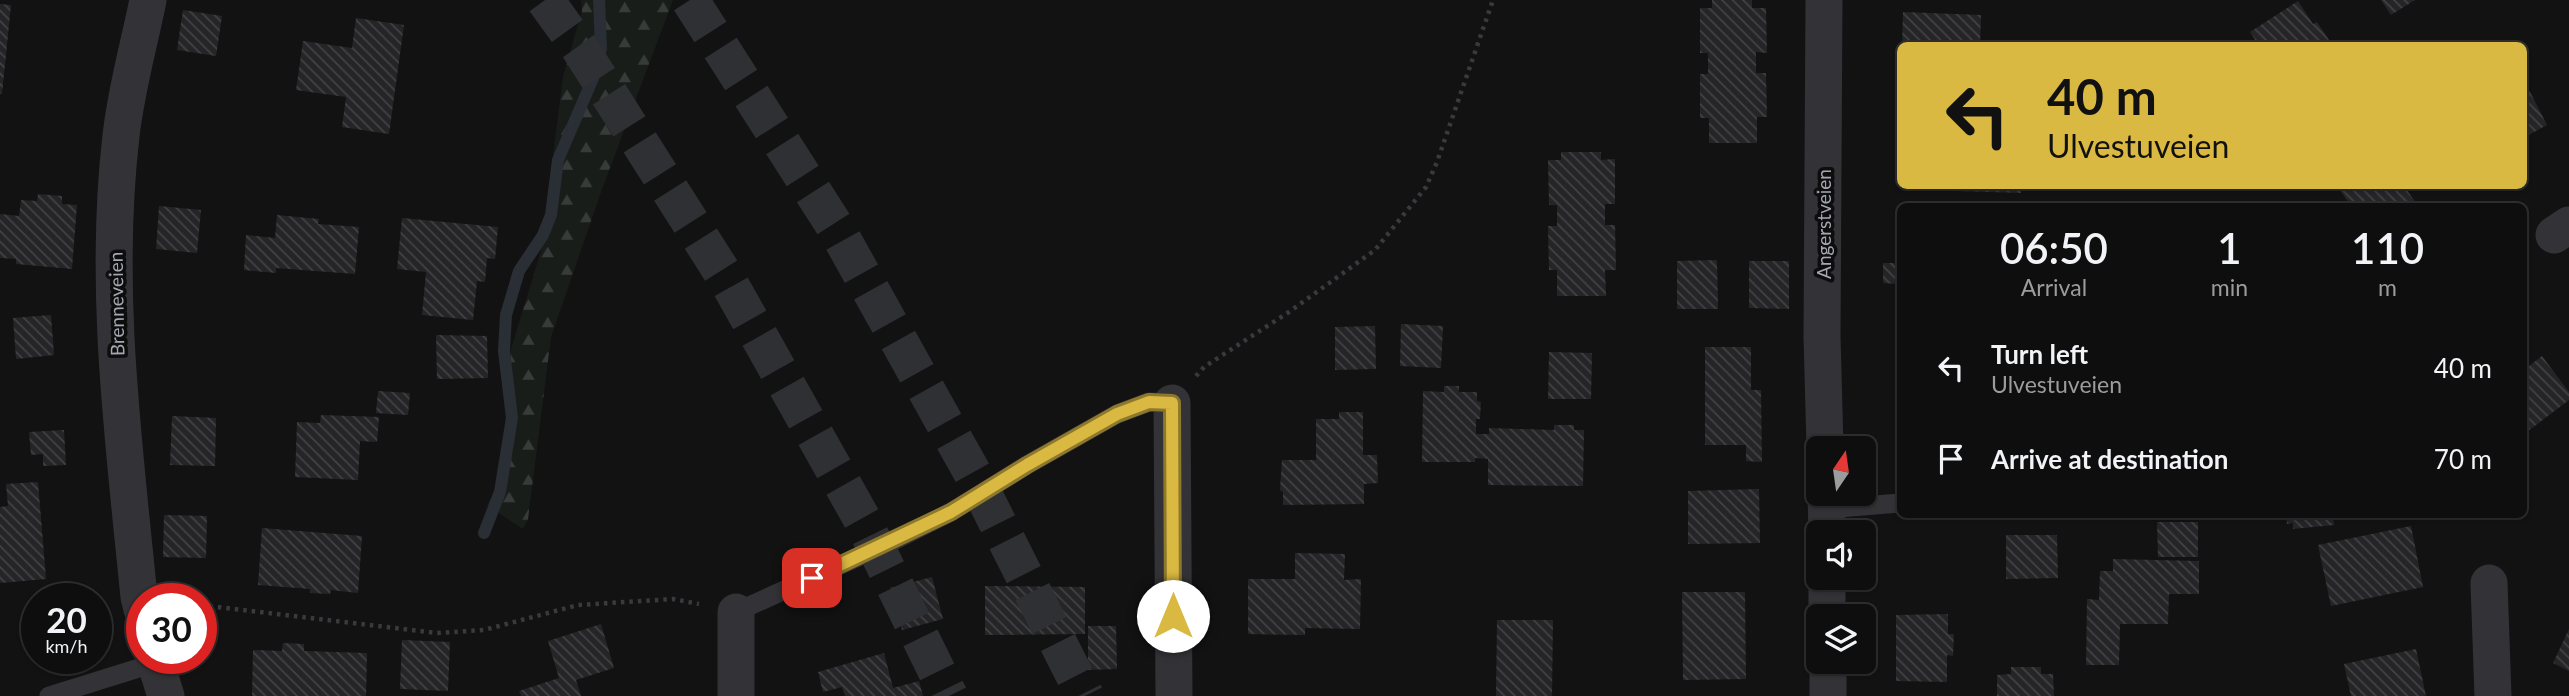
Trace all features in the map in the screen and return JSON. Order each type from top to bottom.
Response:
[{"type":"street","name":"Brenneveien","points":[[137,583],[115,343],[115,208],[121,133],[148,0]]},
{"type":"street","name":"Angerstveien","points":[[1824,0],[1822,336],[1825,436]]},
{"type":"street","points":[[1172,403],[1174,696]]},
{"type":"street","points":[[2489,583],[2493,696]]},
{"type":"street","points":[[736,612],[736,696]]},
{"type":"street","points":[[1828,674],[1828,696]]},
{"type":"lane","points":[[736,612],[951,512],[1117,414],[1149,402],[1172,403]]},
{"type":"lane","points":[[1826,511],[1897,503]]},
{"type":"lane","points":[[49,696],[150,674]]},
{"type":"path","points":[[1172,403],[1204,367],[1289,312],[1374,250],[1426,187],[1493,0]]},
{"type":"path","points":[[217,607],[437,633],[484,630],[578,605],[673,598],[736,612]]},
{"type":"green space","points":[[581,0],[673,0],[602,189],[551,337],[528,519],[523,529],[487,505],[496,491],[504,440],[511,349],[541,251],[563,77],[582,11]]},
{"type":"building","points":[[1712,0],[1752,0],[1752,8],[1766,8],[1767,53],[1756,52],[1756,73],[1766,73],[1767,117],[1757,117],[1757,143],[1709,143],[1709,118],[1700,118],[1700,74],[1708,74],[1708,53],[1700,53],[1700,8],[1712,8]]},
{"type":"building","points":[[2381,0],[2415,0],[2391,15]]},
{"type":"building","points":[[2298,1],[2313,24],[2317,22],[2330,42],[2256,42],[2250,32]]},
{"type":"building","points":[[0,4],[11,5],[2,94],[0,94]]},
{"type":"building","points":[[183,10],[222,16],[216,56],[177,50]]},
{"type":"building","points":[[1903,12],[1981,15],[1980,42],[1902,42]]},
{"type":"building","points":[[356,18],[404,25],[389,134],[342,127],[346,97],[296,90],[303,41],[352,48]]},
{"type":"building","points":[[2527,86],[2547,125],[2527,136]]},
{"type":"building","points":[[1561,152],[1601,152],[1601,160],[1615,159],[1615,204],[1605,204],[1605,225],[1615,225],[1616,270],[1605,270],[1606,296],[1557,296],[1557,270],[1549,270],[1548,226],[1557,226],[1557,205],[1549,205],[1548,160],[1561,160]]},
{"type":"building","points":[[2021,189],[2021,193],[1923,190]]},
{"type":"building","points":[[2339,189],[2406,189],[2416,203],[2349,203]]},
{"type":"building","points":[[38,194],[62,196],[62,204],[77,205],[72,269],[16,264],[16,259],[0,258],[0,214],[19,216],[21,200],[37,201]]},
{"type":"building","points":[[159,206],[201,210],[197,253],[156,249]]},
{"type":"building","points":[[277,215],[319,219],[318,224],[359,227],[355,274],[276,268],[276,273],[244,270],[246,235],[275,238]]},
{"type":"building","points":[[402,218],[498,227],[495,259],[487,258],[485,282],[477,281],[473,320],[422,315],[426,272],[397,269]]},
{"type":"building","points":[[1717,260],[1718,309],[1677,309],[1677,261]]},
{"type":"building","points":[[1749,261],[1789,261],[1789,309],[1749,308]]},
{"type":"building","points":[[1883,263],[1897,263],[1897,284],[1883,283]]},
{"type":"building","points":[[51,315],[54,355],[16,359],[13,318]]},
{"type":"building","points":[[1401,324],[1443,326],[1441,368],[1400,366]]},
{"type":"building","points":[[1375,326],[1376,369],[1335,370],[1335,327]]},
{"type":"building","points":[[436,335],[487,336],[488,378],[437,379]]},
{"type":"building","points":[[1705,347],[1751,347],[1751,390],[1761,390],[1762,462],[1746,461],[1746,445],[1705,445]]},
{"type":"building","points":[[1549,352],[1592,353],[1591,399],[1548,399]]},
{"type":"building","points":[[2542,356],[2569,392],[2569,400],[2527,432],[2527,364],[2529,366]]},
{"type":"building","points":[[1444,386],[1459,386],[1459,392],[1477,392],[1477,401],[1481,402],[1480,419],[1476,419],[1476,434],[1489,434],[1489,428],[1554,430],[1554,425],[1574,425],[1574,430],[1584,430],[1583,486],[1488,485],[1488,459],[1475,458],[1475,462],[1422,462],[1423,391],[1444,392]]},
{"type":"building","points":[[378,391],[410,393],[408,415],[376,413]]},
{"type":"building","points":[[1339,412],[1363,412],[1363,455],[1377,455],[1378,483],[1364,484],[1364,504],[1283,505],[1283,492],[1280,490],[1282,460],[1316,460],[1316,419],[1339,419]]},
{"type":"building","points":[[321,415],[379,417],[377,442],[360,441],[358,480],[295,477],[297,422],[320,423]]},
{"type":"building","points":[[172,416],[216,418],[215,466],[170,465]]},
{"type":"building","points":[[64,430],[66,465],[43,466],[43,454],[31,455],[29,432]]},
{"type":"building","points":[[38,482],[46,579],[0,583],[0,507],[8,506],[6,484]]},
{"type":"building","points":[[1759,489],[1760,543],[1688,544],[1688,491]]},
{"type":"building","points":[[164,515],[207,516],[206,558],[163,557]]},
{"type":"building","points":[[2286,518],[2333,518],[2334,525],[2293,529],[2293,523],[2287,524]]},
{"type":"building","points":[[2157,522],[2198,522],[2198,557],[2158,557]]},
{"type":"building","points":[[2411,526],[2423,587],[2331,606],[2318,545]]},
{"type":"building","points":[[262,528],[362,536],[358,593],[331,590],[330,594],[310,593],[310,589],[258,585]]},
{"type":"building","points":[[2006,535],[2057,535],[2058,578],[2006,579]]},
{"type":"building","points":[[1295,553],[1345,554],[1344,580],[1361,579],[1360,629],[1305,628],[1305,635],[1248,634],[1248,579],[1295,579]]},
{"type":"building","points":[[2113,559],[2199,561],[2199,594],[2169,594],[2168,624],[2120,624],[2119,665],[2086,665],[2087,599],[2099,600],[2100,571],[2113,571]]},
{"type":"building","points":[[932,577],[943,619],[902,630],[890,588]]},
{"type":"building","points":[[985,586],[1085,587],[1085,634],[985,635]]},
{"type":"building","points":[[1682,592],[1745,592],[1746,679],[1683,680]]},
{"type":"building","points":[[1948,614],[1948,634],[1954,634],[1953,656],[1947,655],[1947,682],[1896,681],[1896,615]]},
{"type":"building","points":[[1497,620],[1553,620],[1552,696],[1496,696]]},
{"type":"building","points":[[601,624],[614,668],[576,680],[581,696],[521,696],[519,691],[559,678],[548,641]]},
{"type":"building","points":[[1088,626],[1116,626],[1117,669],[1088,670]]},
{"type":"building","points":[[2569,629],[2569,671],[2553,663]]},
{"type":"building","points":[[402,640],[450,642],[448,691],[400,689]]},
{"type":"building","points":[[283,643],[304,644],[304,651],[367,653],[366,696],[252,696],[253,650],[282,651]]},
{"type":"building","points":[[2416,649],[2426,696],[2351,696],[2344,664]]},
{"type":"building","points":[[884,653],[893,688],[919,681],[923,696],[845,696],[842,687],[823,692],[818,672]]},
{"type":"building","points":[[2011,667],[2041,667],[2041,674],[2053,674],[2054,696],[1997,696],[1997,675],[2011,674]]},
{"type":"waterway","points":[[484,533],[500,492],[512,418],[504,351],[506,315],[519,271],[543,235],[551,215],[558,160],[597,69],[601,48],[599,0]]},
{"type":"tunnel","points":[[545,0],[579,47],[729,283],[862,519],[949,696]]},
{"type":"tunnel","points":[[690,0],[836,228],[973,474],[1085,696]]},
{"type":"route","points":[[812,578],[951,512],[1117,414],[1149,402],[1172,403],[1173,616]]}]
